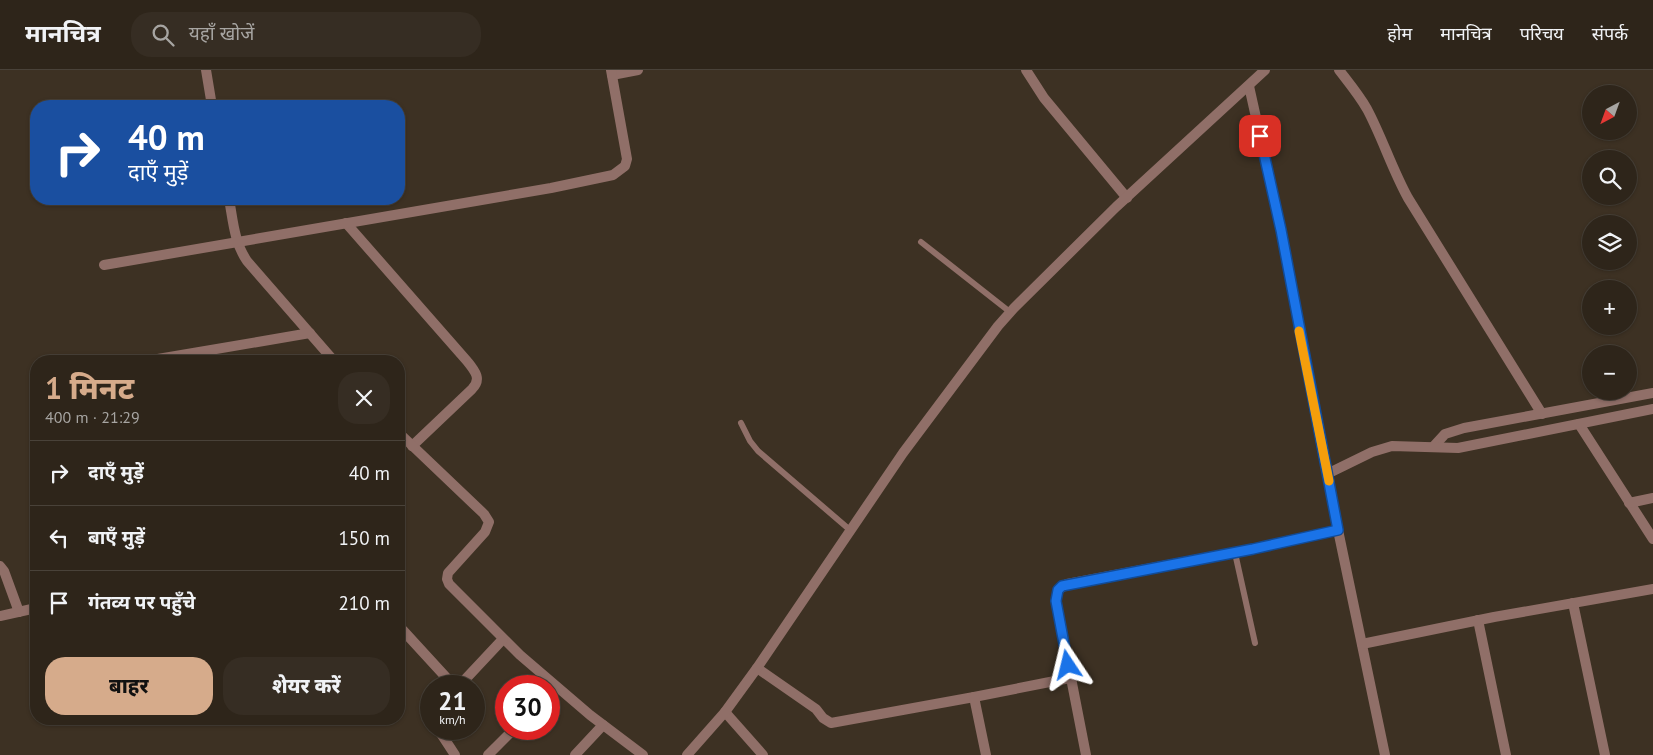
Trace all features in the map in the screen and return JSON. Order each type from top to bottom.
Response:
[{"type":"street","points":[[206,70],[211,100]]},
{"type":"street","points":[[104,265],[551,188],[614,175],[625,166],[627,159],[612,72],[638,70]]},
{"type":"street","points":[[1026,70],[1044,98],[1126,198]]},
{"type":"street","points":[[687,755],[725,712],[903,453],[1010,312],[1126,198],[1265,70]]},
{"type":"street","points":[[1339,70],[1358,94],[1368,111],[1408,198],[1542,414]]},
{"type":"street","points":[[1249,86],[1281,230],[1338,530],[1385,755]]},
{"type":"street","points":[[230,205],[237,243],[247,261],[329,355]]},
{"type":"street","points":[[346,223],[468,361],[478,379],[477,384],[412,446]]},
{"type":"street","points":[[181,355],[310,333]]},
{"type":"street","points":[[1434,446],[1450,431],[1653,393]]},
{"type":"street","points":[[1327,474],[1386,447],[1434,446],[1458,448],[1653,409]]},
{"type":"street","points":[[1579,424],[1653,540]]},
{"type":"street","points":[[405,439],[484,514],[489,522],[485,532],[452,568],[447,579],[449,584],[539,675]]},
{"type":"street","points":[[1629,503],[1653,498]]},
{"type":"street","points":[[1086,755],[1056,601],[1058,590],[1062,586],[1235,553],[1338,530]]},
{"type":"street","points":[[0,566],[4,571],[18,612]]},
{"type":"street","points":[[1362,644],[1478,620],[1653,589]]},
{"type":"street","points":[[1573,603],[1605,755]]},
{"type":"street","points":[[0,616],[30,609]]},
{"type":"street","points":[[1478,620],[1506,755]]},
{"type":"street","points":[[405,633],[444,675]]},
{"type":"street","points":[[470,675],[504,639]]},
{"type":"street","points":[[757,668],[816,709],[823,718],[831,723],[974,698],[1070,678]]},
{"type":"street","points":[[560,694],[643,755]]},
{"type":"street","points":[[974,698],[986,755]]},
{"type":"street","points":[[725,712],[763,755]]},
{"type":"street","points":[[575,755],[603,725]]},
{"type":"street","points":[[445,740],[455,755]]},
{"type":"street","points":[[488,755],[503,740]]},
{"type":"lane","points":[[921,242],[1010,312]]},
{"type":"lane","points":[[741,424],[758,451],[850,530]]},
{"type":"lane","points":[[1235,553],[1255,643]]},
{"type":"slow traffic","points":[[1299,331],[1329,481]]},
{"type":"route","points":[[1068,665],[1056,601],[1056,595],[1062,586],[1253,549],[1338,530],[1281,230],[1260,136]]}]
